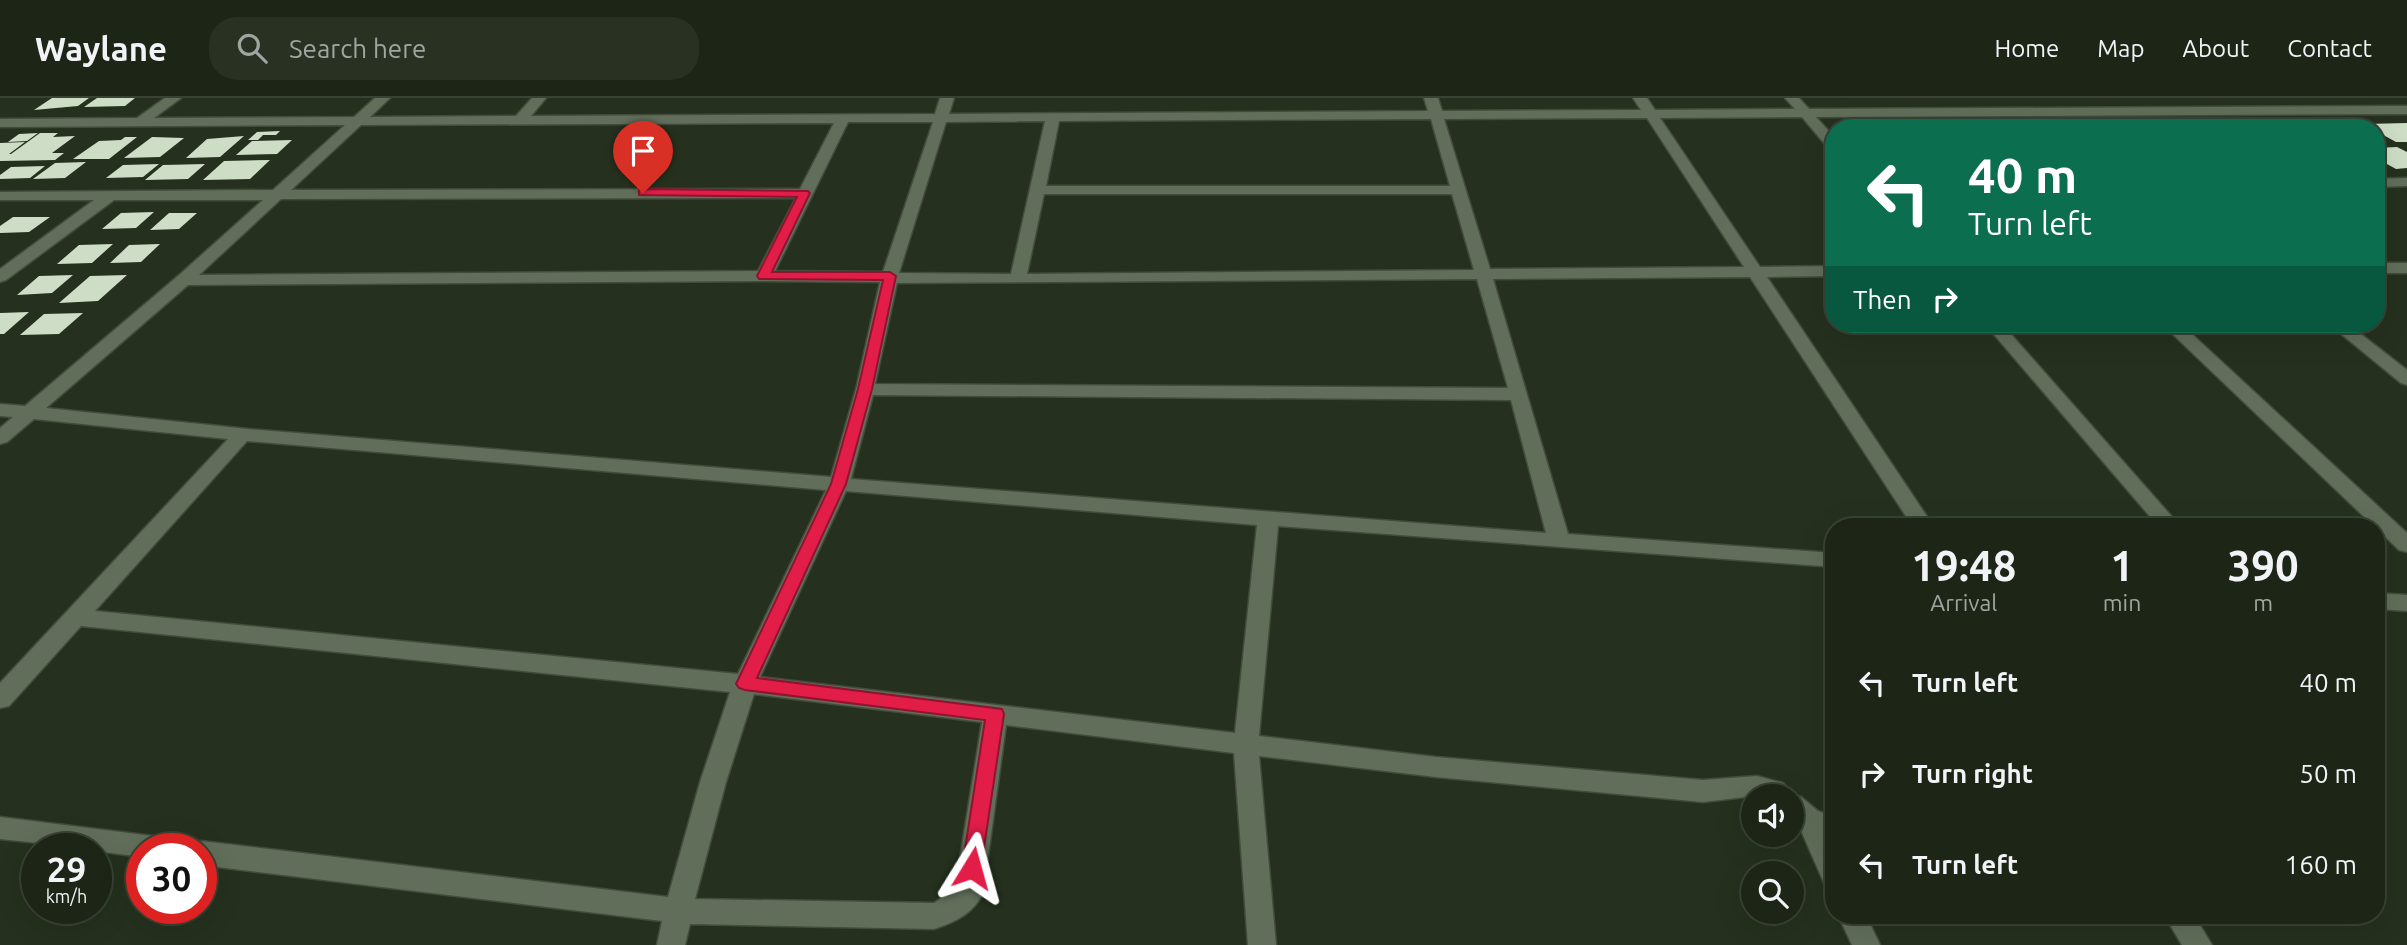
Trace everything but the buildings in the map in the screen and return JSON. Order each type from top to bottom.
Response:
[{"type":"street","points":[[140,122],[174,98]]},
{"type":"street","points":[[0,438],[184,280],[383,98]]},
{"type":"street","points":[[520,120],[539,98]]},
{"type":"street","points":[[671,945],[713,782],[745,684],[839,484],[865,389],[890,276],[938,118],[947,98]]},
{"type":"street","points":[[1431,98],[1519,394],[1559,542]]},
{"type":"street","points":[[1640,98],[1918,518]]},
{"type":"street","points":[[1792,98],[1825,136]]},
{"type":"street","points":[[1938,98],[1955,119]]},
{"type":"street","points":[[2061,98],[2087,119]]},
{"type":"street","points":[[2387,98],[2407,110]]},
{"type":"street","points":[[0,123],[2407,110]]},
{"type":"street","points":[[1018,279],[1053,117]]},
{"type":"street","points":[[764,276],[843,118]]},
{"type":"street","points":[[2385,183],[2407,183]]},
{"type":"street","points":[[1037,190],[1458,190]]},
{"type":"street","points":[[0,196],[804,193]]},
{"type":"street","points":[[0,277],[111,195]]},
{"type":"street","points":[[2385,268],[2407,268]]},
{"type":"street","points":[[184,280],[764,276],[1018,279],[1825,271]]},
{"type":"street","points":[[2001,333],[2163,518]]},
{"type":"street","points":[[2181,333],[2378,518]]},
{"type":"street","points":[[2349,333],[2407,379]]},
{"type":"street","points":[[865,389],[1519,394]]},
{"type":"street","points":[[0,410],[242,435],[839,484],[1559,542],[1825,559]]},
{"type":"street","points":[[0,699],[242,435]]},
{"type":"street","points":[[1262,945],[1246,746],[1268,517]]},
{"type":"street","points":[[2385,524],[2407,545]]},
{"type":"street","points":[[2385,602],[2407,603]]},
{"type":"street","points":[[76,617],[745,684],[1436,767],[1703,791],[1741,787]]},
{"type":"street","points":[[217,855],[678,911],[922,917],[947,913],[969,893],[995,714]]},
{"type":"street","points":[[1812,817],[1825,851]]},
{"type":"street","points":[[0,828],[126,844]]},
{"type":"street","points":[[1856,924],[1866,945]]},
{"type":"street","points":[[2184,924],[2199,945]]},
{"type":"route","points":[[643,193],[804,193],[764,276],[890,276],[865,389],[839,484],[745,684],[995,714],[972,868]]}]
